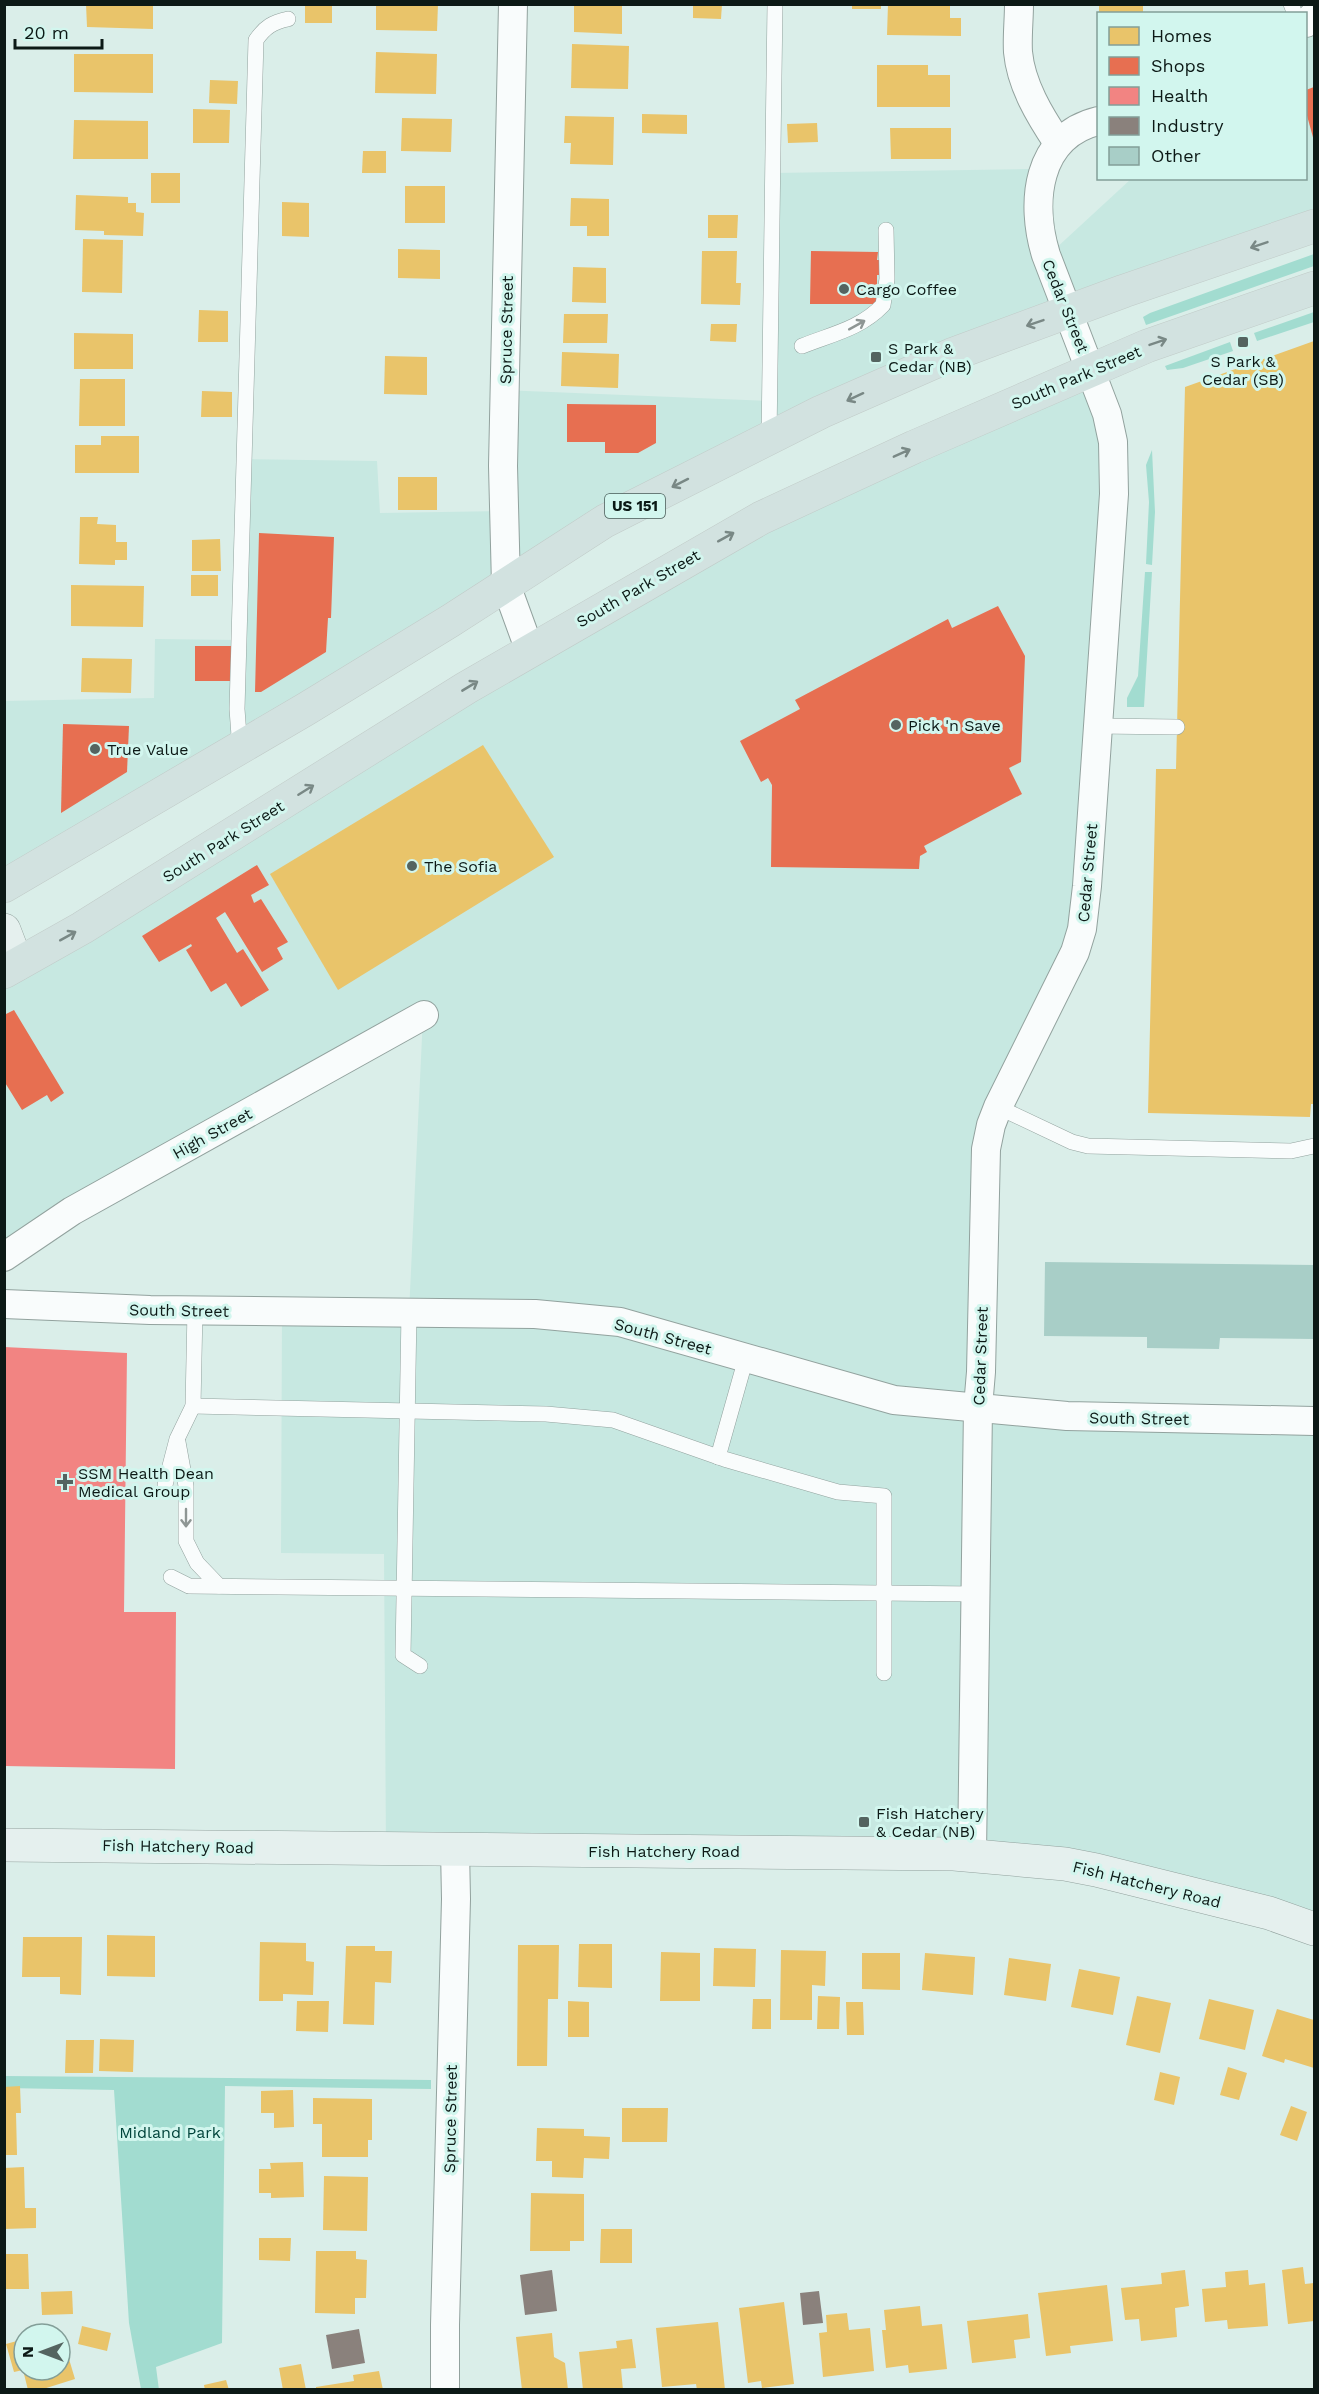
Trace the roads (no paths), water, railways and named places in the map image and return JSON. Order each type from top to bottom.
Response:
[{"type":"main road","name":"US 151","points":[[4,886],[240,749],[450,621],[605,521],[769,438],[886,382],[1009,332],[1314,226]]},
{"type":"main road","name":"South Park Street","points":[[11,968],[82,928],[530,651],[761,518],[914,447],[1147,346],[1314,288]]},
{"type":"main road","points":[[4,930],[11,968]]},
{"type":"main road","name":"Fish Hatchery Road","points":[[4,1845],[972,1856],[1065,1864],[1096,1870],[1269,1913],[1314,1929]]},
{"type":"street","name":"Spruce Street","points":[[513,4],[503,466],[506,585],[530,651]]},
{"type":"street","points":[[1019,4],[1018,52],[1022,72],[1033,100],[1058,143],[1075,130],[1097,121]]},
{"type":"street","name":"Cedar Street","points":[[972,1856],[978,1407],[981,1372],[985,1160],[989,1133],[998,1107],[1064,977],[1079,940],[1086,899],[1114,464],[1107,414],[1046,255],[1040,233],[1039,192],[1046,166],[1058,143]]},
{"type":"street","name":"High Street","points":[[4,1257],[72,1211],[424,1015]]},
{"type":"street","name":"South Street","points":[[4,1304],[195,1310],[534,1314],[620,1322],[894,1400],[1067,1416],[1314,1421]]},
{"type":"street","name":"Spruce Street","points":[[445,2390],[456,1899],[455,1849]]},
{"type":"lane","points":[[769,438],[775,4]]},
{"type":"lane","points":[[240,749],[237,709],[256,40],[263,30],[275,22],[288,19]]},
{"type":"lane","points":[[802,346],[849,330],[875,314],[884,305],[887,279],[886,230]]},
{"type":"lane","points":[[1098,726],[1178,727]]},
{"type":"lane","points":[[998,1107],[1072,1142],[1088,1146],[1291,1150],[1314,1146]]},
{"type":"lane","points":[[165,1485],[177,1439],[193,1407],[195,1310]]},
{"type":"lane","points":[[409,1313],[403,1655],[420,1666]]},
{"type":"lane","points":[[718,1457],[746,1358]]},
{"type":"lane","points":[[193,1407],[577,1416],[613,1420],[718,1457],[838,1492],[884,1496],[884,1673]]},
{"type":"lane","points":[[177,1439],[186,1486],[186,1541],[197,1563],[219,1586]]},
{"type":"lane","points":[[171,1577],[189,1586],[975,1594]]},
{"type":"place","name":"Cargo Coffee","points":[[844,289]]},
{"type":"place","name":"S Park & Cedar (SB)","points":[[1243,342]]},
{"type":"place","name":"S Park & Cedar (NB)","points":[[876,357]]},
{"type":"place","name":"Pick 'n Save","points":[[896,725]]},
{"type":"place","name":"True Value","points":[[95,749]]},
{"type":"place","name":"The Sofia","points":[[412,866]]},
{"type":"place","name":"SSM Health Dean Medical Group","points":[[65,1482]]},
{"type":"place","name":"Fish Hatchery & Cedar (NB)","points":[[864,1822]]},
{"type":"park label","name":"Midland Park","points":[[170,2132]]}]
